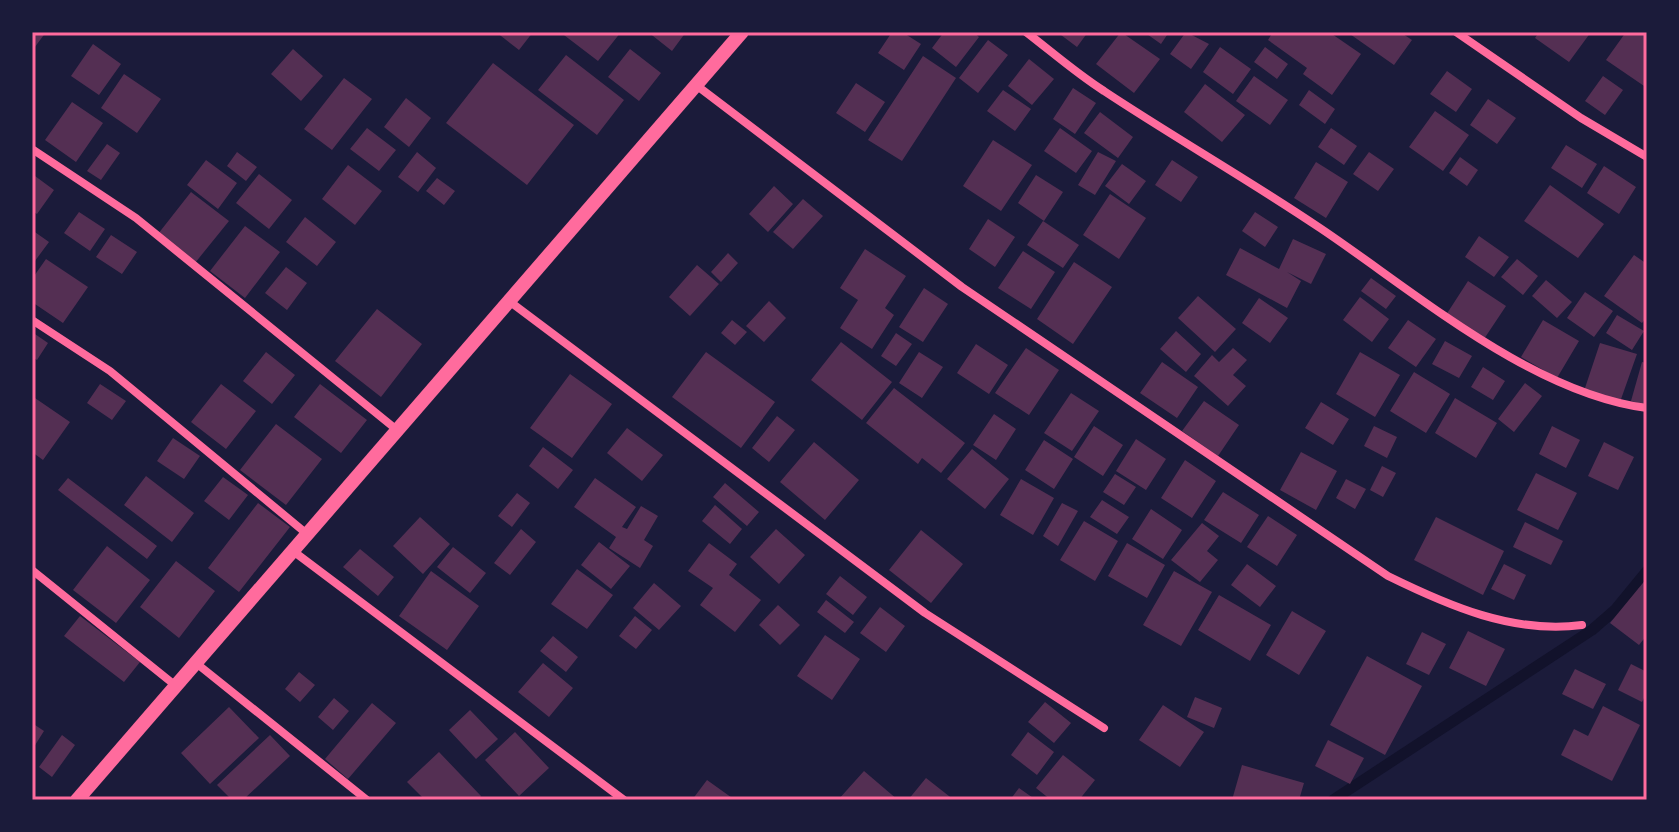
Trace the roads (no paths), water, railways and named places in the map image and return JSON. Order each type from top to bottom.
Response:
[{"type":"street","points":[[77,800],[742,32]]},
{"type":"street","points":[[1026,32],[1100,89],[1319,227],[1457,324],[1587,393],[1614,403],[1647,408]]},
{"type":"street","points":[[1456,32],[1581,118],[1647,157]]},
{"type":"street","points":[[696,85],[962,287],[1388,576],[1426,595],[1495,620],[1554,629],[1582,625]]},
{"type":"street","points":[[32,149],[136,218],[397,430]]},
{"type":"street","points":[[509,301],[925,613],[1104,728]]},
{"type":"street","points":[[32,320],[110,371],[307,534]]},
{"type":"street","points":[[293,551],[624,800]]},
{"type":"street","points":[[32,570],[176,686]]},
{"type":"street","points":[[196,663],[367,800]]},
{"type":"waterway","points":[[1333,800],[1592,630],[1615,610],[1647,571]]}]
